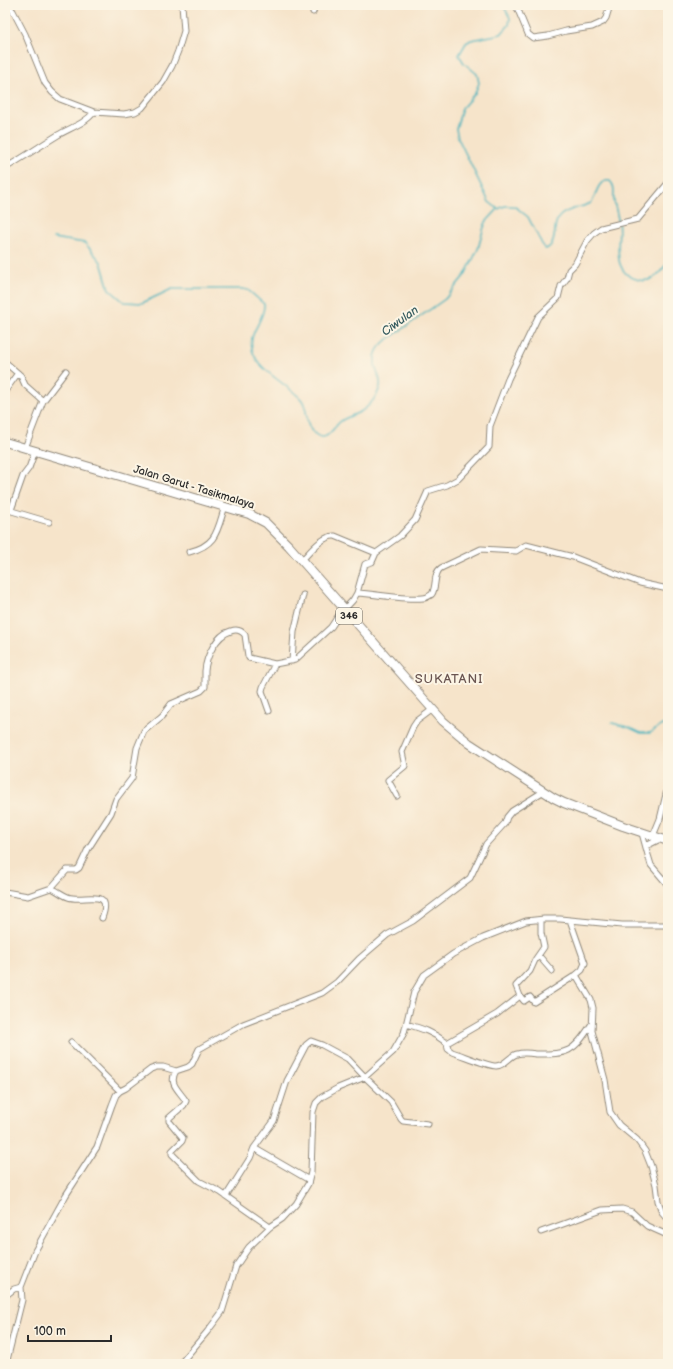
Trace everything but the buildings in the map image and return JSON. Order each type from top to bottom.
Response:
[{"type":"main road","name":"Jalan Garut - Tasikmalaya","points":[[5,442],[225,506],[260,519],[277,533],[302,560],[344,610],[443,721],[464,740],[564,803],[668,842]]},
{"type":"street","points":[[8,5],[13,11],[25,34],[47,88],[60,98],[94,112],[124,114],[140,110],[163,82],[172,66],[184,31],[182,5]]},
{"type":"street","points":[[313,12],[315,5]]},
{"type":"street","points":[[516,5],[528,34],[533,38],[592,27],[603,22],[606,18],[610,5]]},
{"type":"street","points":[[5,168],[91,117],[94,112]]},
{"type":"street","points":[[5,892],[28,896],[51,888],[68,870],[76,870],[79,868],[88,849],[111,813],[116,799],[132,778],[137,748],[144,731],[162,716],[171,704],[201,691],[205,687],[206,667],[215,642],[219,638],[232,630],[239,631],[245,635],[248,657],[276,664],[292,661],[331,627],[357,593],[366,563],[372,562],[376,553],[400,536],[415,520],[429,490],[447,485],[458,479],[489,447],[490,426],[498,402],[538,317],[558,298],[561,286],[567,278],[570,269],[575,264],[587,240],[597,230],[638,219],[668,183]]},
{"type":"street","points":[[5,362],[18,373],[24,384],[43,401]]},
{"type":"street","points":[[25,448],[43,401],[66,371]]},
{"type":"street","points":[[5,391],[18,373]]},
{"type":"street","points":[[35,451],[30,466],[23,476],[8,510],[49,522]]},
{"type":"street","points":[[189,552],[202,548],[213,540],[225,506]]},
{"type":"street","points":[[302,560],[322,541],[331,536],[335,536],[376,553]]},
{"type":"street","points":[[357,593],[425,598],[430,596],[433,592],[438,571],[441,568],[481,549],[516,551],[526,545],[573,557],[640,583],[668,589]]},
{"type":"street","points":[[292,661],[294,632],[303,595]]},
{"type":"street","points":[[269,711],[262,691],[276,664]]},
{"type":"street","points":[[396,796],[388,780],[405,766],[402,754],[403,749],[415,724],[433,709]]},
{"type":"street","points":[[646,846],[656,837],[668,786]]},
{"type":"street","points":[[6,1364],[22,1300],[21,1287],[35,1251],[66,1195],[97,1147],[116,1095],[151,1069],[163,1067],[176,1071],[188,1067],[192,1064],[199,1049],[237,1027],[322,993],[337,982],[359,959],[387,935],[413,921],[470,878],[486,844],[505,823],[507,817],[512,811],[544,791]]},
{"type":"street","points":[[642,833],[651,865],[668,885]]},
{"type":"street","points":[[51,888],[68,897],[100,898],[105,905],[102,918]]},
{"type":"street","points":[[541,920],[541,932],[544,946],[530,971],[516,986],[524,1001],[529,997],[535,1002],[582,970],[585,963],[570,920]]},
{"type":"street","points":[[180,1364],[186,1359],[222,1312],[236,1266],[254,1241],[282,1219],[296,1204],[309,1180],[312,1158],[313,1112],[316,1103],[322,1097],[333,1091],[365,1077],[393,1052],[404,1033],[414,992],[424,975],[453,954],[484,938],[520,923],[541,920],[570,920],[622,925],[668,925]]},
{"type":"street","points":[[539,956],[552,971]]},
{"type":"street","points":[[576,975],[591,1000],[593,1008],[591,1025],[605,1080],[610,1112],[619,1125],[637,1140],[645,1151],[655,1179],[658,1201],[662,1212],[668,1219]]},
{"type":"street","points":[[447,1043],[497,1014],[520,996]]},
{"type":"street","points":[[406,1024],[436,1034],[447,1043],[448,1049],[452,1052],[495,1066],[504,1063],[510,1057],[518,1053],[554,1054],[570,1051],[581,1041],[591,1025]]},
{"type":"street","points":[[226,1196],[250,1158],[254,1148],[274,1121],[287,1080],[302,1051],[311,1041],[322,1045],[348,1059],[391,1102],[401,1119],[404,1121],[428,1124]]},
{"type":"street","points":[[71,1042],[120,1091]]},
{"type":"street","points":[[176,1071],[173,1080],[186,1101],[184,1105],[169,1118],[183,1138],[171,1152],[199,1181],[207,1184],[226,1196],[270,1227]]},
{"type":"street","points":[[254,1148],[309,1180]]},
{"type":"street","points":[[541,1232],[602,1210],[622,1209],[632,1212],[651,1229],[665,1234],[668,1232]]},
{"type":"street","points":[[5,1296],[14,1289],[21,1287]]},
{"type":"waterway","points":[[498,209],[489,202],[458,138],[456,129],[462,108],[475,93],[479,83],[477,74],[464,63],[459,55],[466,43],[471,40],[501,34],[509,25],[510,18],[503,5]]},
{"type":"waterway","name":"Ciwulan","points":[[53,238],[85,243],[101,262],[109,289],[124,302],[142,303],[172,289],[248,290],[264,304],[263,313],[252,338],[252,348],[255,357],[269,373],[301,399],[304,403],[309,426],[311,430],[319,437],[330,434],[341,421],[360,412],[373,401],[379,390],[380,384],[380,379],[375,367],[375,355],[378,348],[384,342],[445,299],[465,275],[478,249],[486,222],[498,209],[505,206],[512,206],[528,217],[544,248],[546,249],[553,242],[556,223],[561,215],[591,203],[602,182],[610,181],[614,188],[614,201],[619,228],[618,255],[623,271],[629,276],[644,281],[652,279],[656,276],[668,262]]},
{"type":"waterway","points":[[612,723],[628,727],[641,733],[650,733],[662,725],[668,724]]},
{"type":"district","name":"SUKATANI","points":[[449,679]]}]
